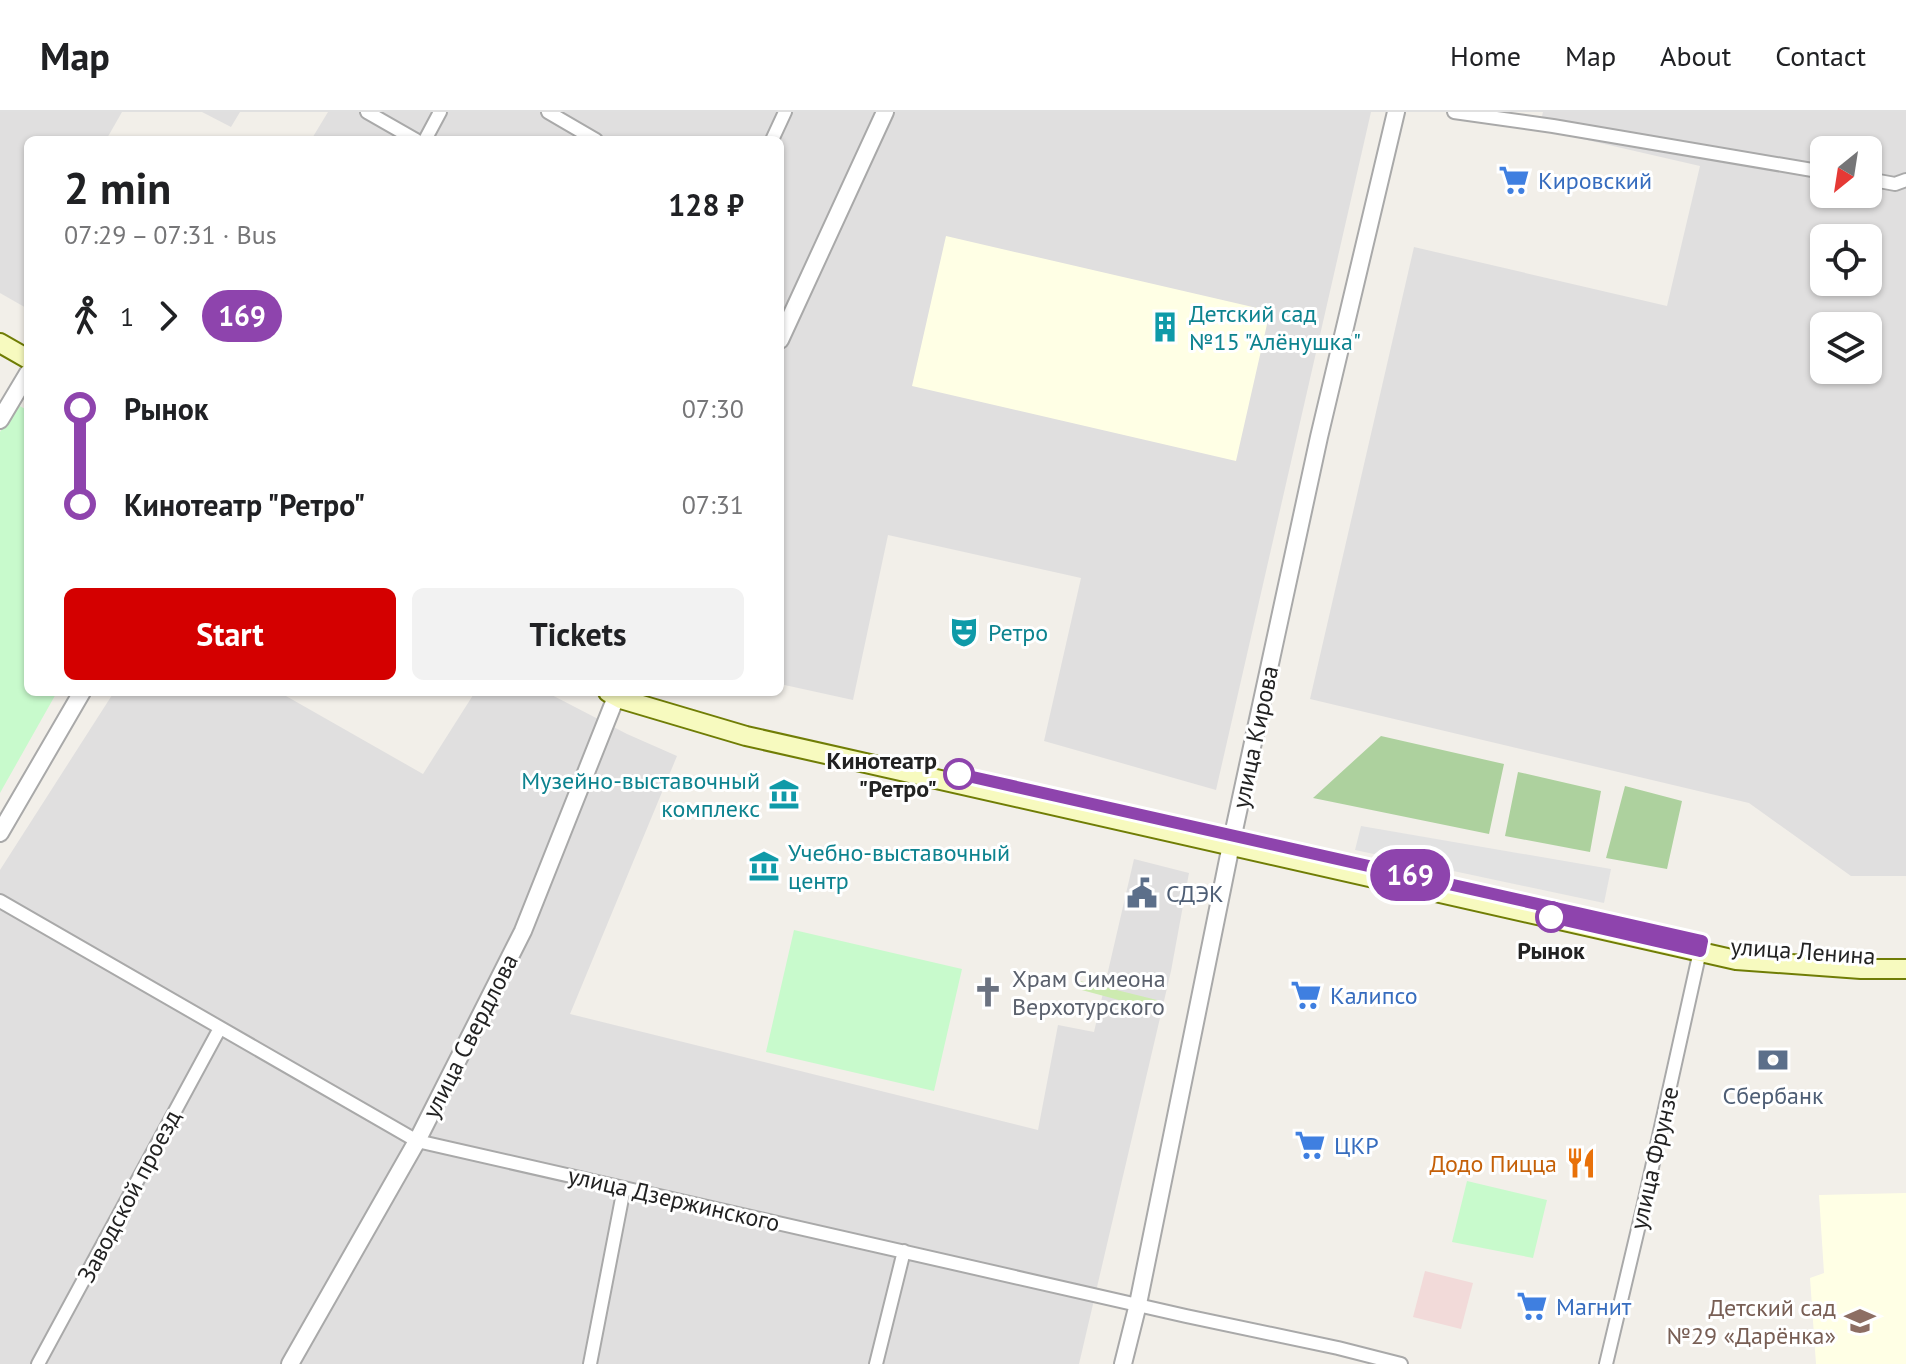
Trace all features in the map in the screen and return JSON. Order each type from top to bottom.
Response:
[{"type":"main road","points":[[0,343],[24,357]]},
{"type":"main road","points":[[0,354],[24,369]]},
{"type":"main road","name":"улица Ленина","points":[[629,696],[1232,840],[1701,946],[1906,958]]},
{"type":"main road","points":[[1701,946],[1736,960],[1906,969]]},
{"type":"street","points":[[367,112],[409,136]]},
{"type":"street","points":[[427,136],[440,112]]},
{"type":"street","points":[[548,112],[589,136]]},
{"type":"street","points":[[774,136],[785,112]]},
{"type":"street","points":[[784,331],[885,112]]},
{"type":"street","name":"улица Кирова","points":[[1123,1364],[1319,437],[1396,112]]},
{"type":"street","points":[[1454,112],[1810,170]]},
{"type":"street","points":[[1882,182],[1895,184],[1906,180]]},
{"type":"street","points":[[0,420],[24,379]]},
{"type":"street","points":[[0,833],[80,696]]},
{"type":"street","name":"улица Свердлова","points":[[290,1364],[417,1141],[523,931],[616,696]]},
{"type":"street","name":"улица Дзержинского","points":[[0,901],[417,1141],[1401,1364]]},
{"type":"street","name":"улица Фрунзе","points":[[1606,1364],[1701,946]]},
{"type":"street","name":"Заводской проезд","points":[[38,1364],[220,1028]]},
{"type":"street","points":[[590,1364],[624,1188]]},
{"type":"street","points":[[876,1364],[904,1251]]},
{"type":"shaded area","points":[[0,112],[122,112],[108,136],[24,136],[24,307],[0,293]]},
{"type":"shaded area","points":[[202,112],[240,112],[231,127]]},
{"type":"shaded area","points":[[328,112],[1371,112],[1216,790],[1044,741],[1081,578],[888,535],[853,700],[784,685],[784,136],[313,136]]},
{"type":"shaded area","points":[[1543,112],[1906,112],[1906,876],[1851,876],[1749,803],[1310,699],[1414,247],[1667,306],[1700,166],[1539,129]]},
{"type":"shaded area","points":[[946,236],[1270,311],[1236,461],[912,386]]},
{"type":"shaded area","points":[[111,696],[286,696],[423,774],[472,696],[554,696],[677,756],[570,1014],[1038,1130],[1058,1025],[1094,1032],[1134,859],[1189,873],[1171,971],[1079,1364],[0,1364],[0,870]]},
{"type":"shaded area","points":[[1361,826],[1611,869],[1604,903],[1355,850]]},
{"type":"shaded area","name":"Детский сад №29 «Дарёнка»","points":[[1906,1193],[1906,1364],[1816,1364],[1810,1278],[1824,1273],[1819,1195]]},
{"type":"shaded area","points":[[1425,1271],[1473,1283],[1461,1329],[1413,1317]]},
{"type":"green space","points":[[16,404],[24,408],[24,696],[55,696],[0,793],[0,432]]},
{"type":"green space","points":[[1381,736],[1504,764],[1489,834],[1313,798]]},
{"type":"green space","points":[[1518,772],[1601,791],[1590,852],[1505,836]]},
{"type":"green space","points":[[1625,786],[1682,801],[1667,869],[1606,858]]},
{"type":"green space","points":[[794,930],[962,969],[934,1091],[766,1052]]},
{"type":"green space","points":[[1080,981],[1157,1000],[1156,1010],[1078,989]]},
{"type":"green space","points":[[1467,1181],[1547,1200],[1533,1258],[1452,1242]]},
{"type":"bus line","name":"169","points":[[959,774],[1702,941],[1700,951],[1551,917]]},
{"type":"place","name":"Кировский","points":[[1514,180]]},
{"type":"place","name":"Детский сад №15 \"Алёнушка\"","points":[[1165,327]]},
{"type":"place","name":"Ретро","points":[[964,632]]},
{"type":"place","name":"Кинотеатр \"Ретро\"","points":[[959,774]]},
{"type":"place","name":"Музейно-выставочный комплекс","points":[[784,794]]},
{"type":"place","name":"Учебно-выставочный центр","points":[[764,866]]},
{"type":"place","name":"СДЭК","points":[[1142,893]]},
{"type":"place","name":"Рынок","points":[[1551,917]]},
{"type":"place","name":"Храм Симеона Верхотурского","points":[[988,992]]},
{"type":"place","name":"Калипсо","points":[[1306,995]]},
{"type":"place","name":"Сбербанк","points":[[1773,1060]]},
{"type":"place","name":"ЦКР","points":[[1310,1145]]},
{"type":"place","name":"Додо Пицца","points":[[1581,1163]]},
{"type":"place","name":"Магнит","points":[[1532,1306]]},
{"type":"place","name":"Детский сад №29 «Дарёнка»","points":[[1860,1321]]}]
